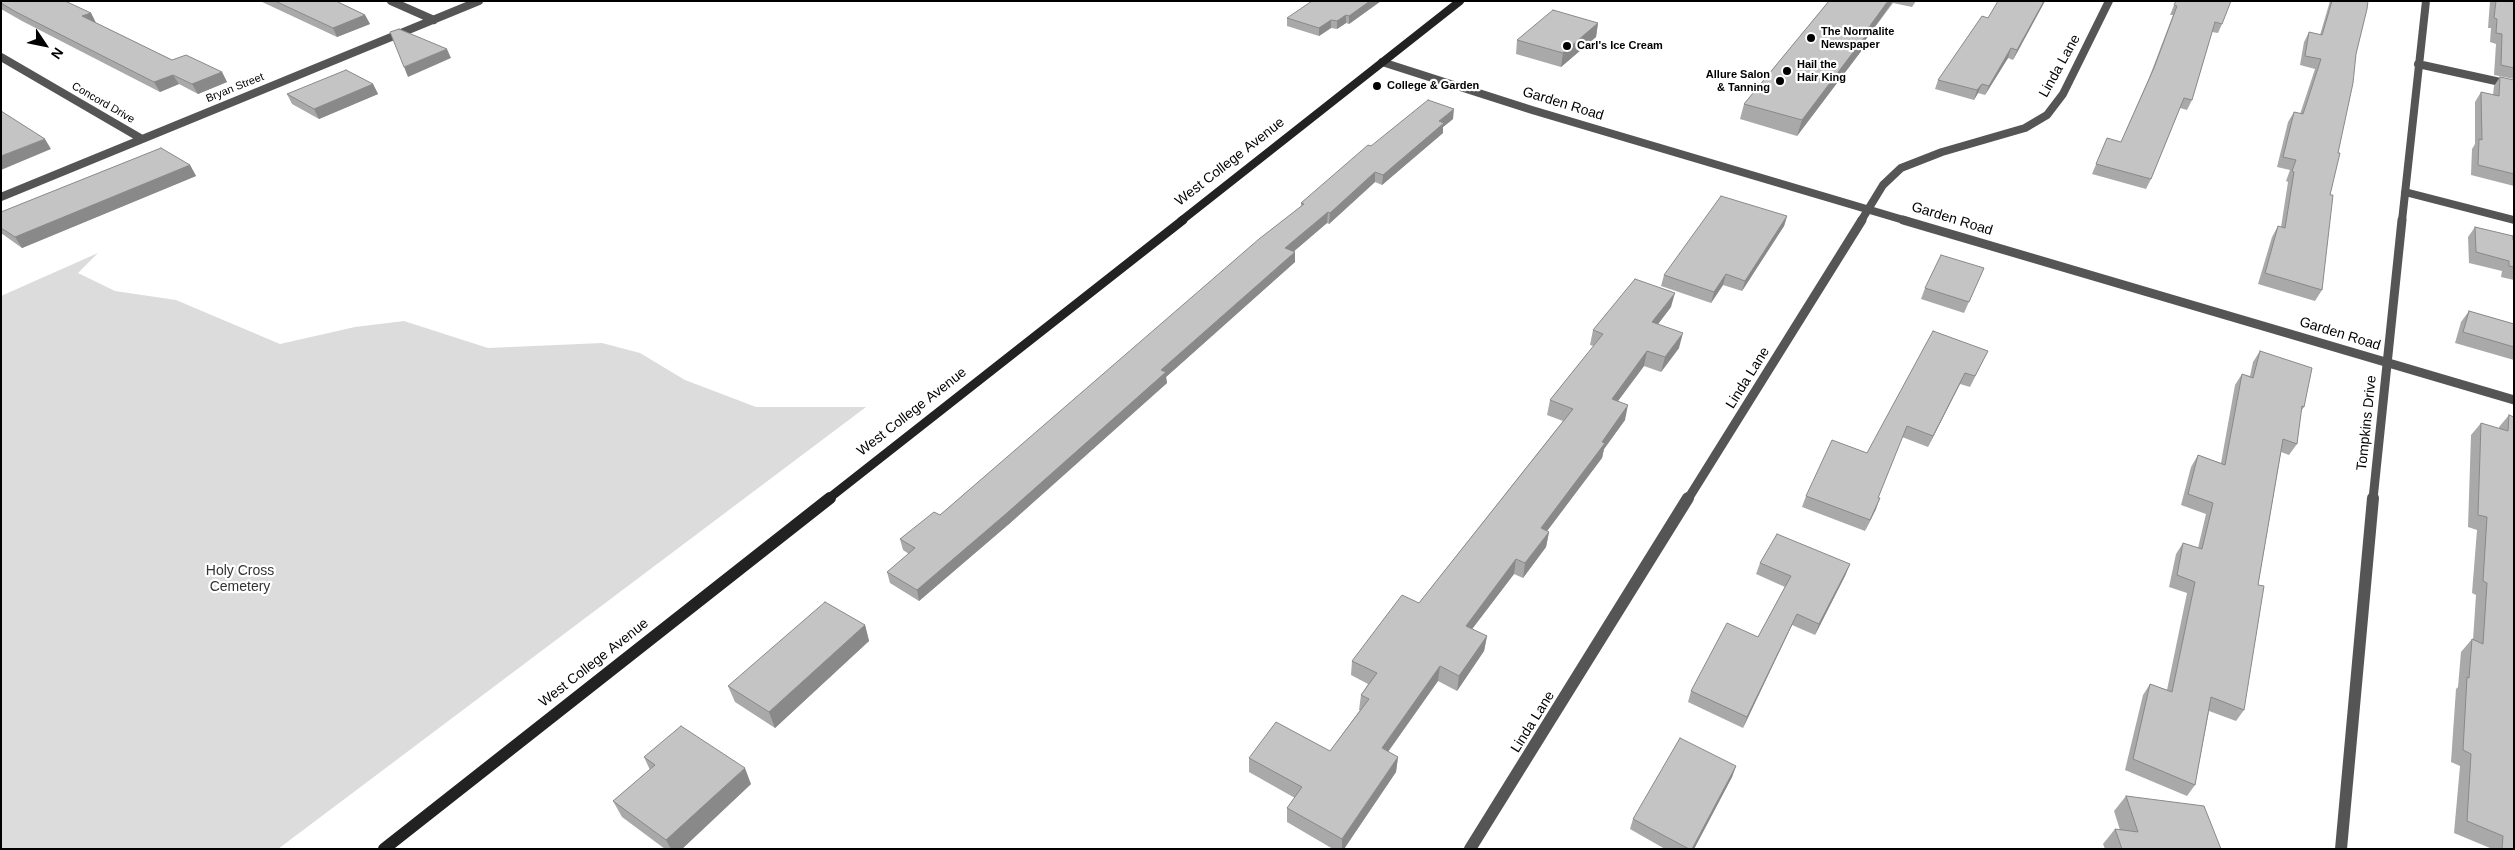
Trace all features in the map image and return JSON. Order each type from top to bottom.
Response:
[{"type":"main road","name":"West College Avenue","points":[[384,849],[1460,1]]},
{"type":"street","points":[[391,1],[434,20]]},
{"type":"street","name":"Bryan Street","points":[[1,197],[478,1]]},
{"type":"street","name":"Linda Lane","points":[[1470,849],[1883,185],[1901,168],[1942,152],[2025,128],[2048,115],[2063,94],[2109,1]]},
{"type":"street","name":"Tompkins Drive","points":[[2340,849],[2386,362],[2426,1]]},
{"type":"street","name":"Concord Drive","points":[[1,57],[142,139]]},
{"type":"street","name":"Garden Road","points":[[1382,62],[1542,113],[2514,400]]},
{"type":"street","points":[[2418,64],[2514,85]]},
{"type":"street","points":[[2405,192],[2514,220]]},
{"type":"green space","name":"Holy Cross Cemetery","points":[[98,253],[78,273],[115,291],[176,300],[280,344],[355,327],[404,321],[488,348],[602,343],[640,353],[685,380],[756,407],[866,407],[278,849],[1,849],[1,296]]},
{"type":"building","points":[[1,1],[65,1],[91,13],[82,16],[172,60],[186,55],[222,72],[192,84],[173,75],[154,82],[16,12],[1,3]]},
{"type":"building","points":[[275,1],[336,1],[365,15],[333,28]]},
{"type":"building","points":[[1312,1],[1370,1],[1349,16],[1346,15],[1337,21],[1331,20],[1319,28],[1287,18]]},
{"type":"building","points":[[1829,1],[1888,1],[1864,34],[1867,34],[1802,120],[1744,104]]},
{"type":"building","points":[[1998,1],[2044,1],[2017,50],[2011,48],[1989,86],[1982,84],[1977,90],[1938,80],[1982,16],[1988,18]]},
{"type":"building","points":[[2176,1],[2231,1],[2222,24],[2215,22],[2192,100],[2184,98],[2151,179],[2096,164],[2107,138],[2121,142],[2154,68],[2177,6],[2174,5]]},
{"type":"building","points":[[2332,1],[2368,1],[2356,54],[2353,83],[2338,153],[2340,153],[2330,195],[2333,195],[2322,290],[2265,273],[2278,226],[2285,228],[2294,172],[2292,171],[2296,160],[2283,157],[2294,112],[2303,114],[2321,59],[2305,56],[2309,32],[2322,35]]},
{"type":"building","points":[[2496,1],[2514,1],[2514,68],[2501,65],[2502,34],[2496,33],[2497,19],[2494,18]]},
{"type":"building","points":[[1553,10],[1598,23],[1563,53],[1517,40]]},
{"type":"building","points":[[399,29],[447,49],[404,67],[390,32]]},
{"type":"building","points":[[346,70],[373,84],[314,109],[287,94]]},
{"type":"building","points":[[2500,77],[2514,80],[2514,174],[2478,165],[2479,139],[2482,140],[2481,92],[2499,96]]},
{"type":"building","points":[[1428,100],[1454,109],[1439,121],[1444,123],[1383,175],[1375,172],[1330,213],[1328,212],[1285,248],[1295,252],[1161,370],[1166,372],[1007,513],[917,590],[887,572],[915,548],[900,539],[934,512],[940,515],[1259,239],[1304,204],[1301,203],[1368,145],[1371,146]]},
{"type":"building","points":[[1,111],[45,139],[1,156]]},
{"type":"building","points":[[161,148],[190,165],[15,237],[1,228],[1,212]]},
{"type":"building","points":[[1721,196],[1787,216],[1745,281],[1726,274],[1714,292],[1664,275]]},
{"type":"building","points":[[2475,227],[2513,236],[2514,267],[2509,266],[2509,261],[2476,252]]},
{"type":"building","points":[[1941,255],[1984,268],[1969,302],[1925,288]]},
{"type":"building","points":[[1635,279],[1675,293],[1652,322],[1683,333],[1665,357],[1647,351],[1612,399],[1628,405],[1602,442],[1605,443],[1541,528],[1549,532],[1525,563],[1516,559],[1466,626],[1487,636],[1459,676],[1440,666],[1382,748],[1398,757],[1342,839],[1287,808],[1302,787],[1249,758],[1276,722],[1330,751],[1369,699],[1361,695],[1377,673],[1352,661],[1402,595],[1419,603],[1573,409],[1550,400],[1603,334],[1593,330]]},
{"type":"building","points":[[2469,311],[2514,324],[2514,347],[2463,332]]},
{"type":"building","points":[[1933,331],[1988,351],[1975,376],[1965,373],[1933,436],[1907,426],[1870,520],[1806,496],[1832,440],[1867,453]]},
{"type":"building","points":[[2260,351],[2312,368],[2304,407],[2302,406],[2297,444],[2283,439],[2258,585],[2264,586],[2244,710],[2211,697],[2195,785],[2133,759],[2150,684],[2172,692],[2195,582],[2177,575],[2183,543],[2202,549],[2213,503],[2188,494],[2198,455],[2225,465],[2242,374],[2253,378]]},
{"type":"building","points":[[2509,415],[2514,417],[2514,849],[2502,849],[2503,836],[2467,821],[2471,754],[2463,750],[2467,677],[2469,678],[2472,639],[2483,644],[2487,583],[2483,581],[2487,517],[2478,515],[2481,423],[2508,431]]},
{"type":"building","points":[[1777,534],[1850,564],[1819,624],[1797,614],[1747,717],[1691,691],[1727,623],[1758,637],[1791,576],[1760,563]]},
{"type":"building","points":[[825,602],[865,625],[769,712],[728,686]]},
{"type":"building","points":[[681,726],[745,768],[666,840],[613,801],[655,765],[644,757]]},
{"type":"building","points":[[1680,738],[1736,766],[1692,849],[1633,819]]},
{"type":"building","points":[[2126,796],[2204,806],[2221,849],[2122,849],[2115,829],[2138,832]]},
{"type":"place","name":"The Normalite Newspaper","points":[[1811,38]]},
{"type":"place","name":"Carl's Ice Cream","points":[[1567,46]]},
{"type":"place","name":"Hail the Hair King","points":[[1787,71]]},
{"type":"place","name":"Allure Salon & Tanning","points":[[1780,81]]},
{"type":"place","name":"College & Garden","points":[[1377,86]]}]
